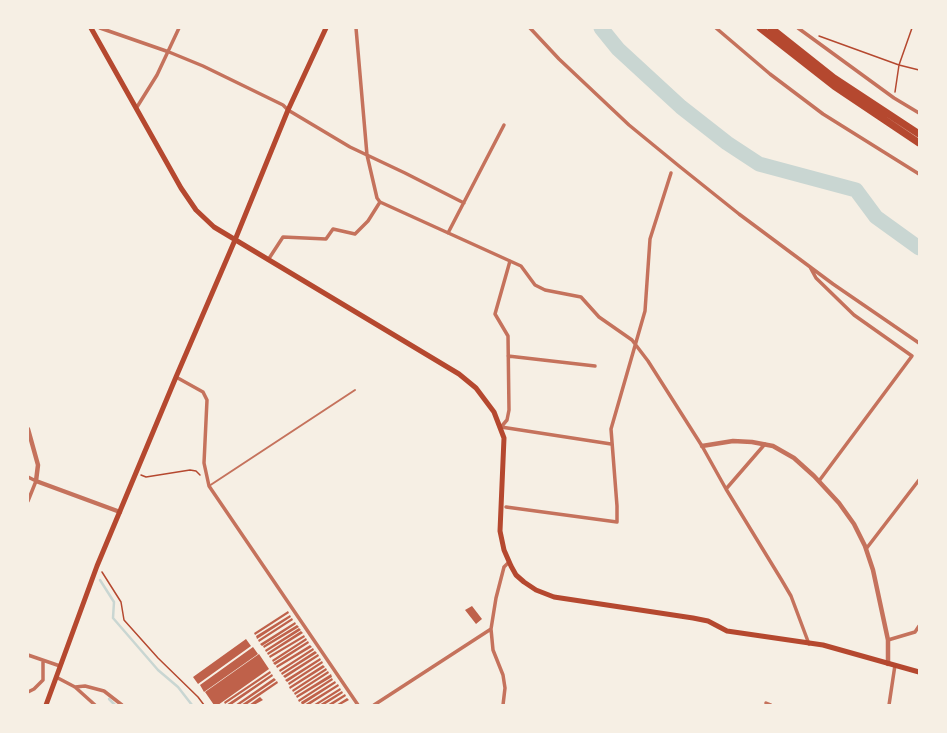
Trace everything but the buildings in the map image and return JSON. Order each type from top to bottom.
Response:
[{"type":"highway","points":[[760,28],[834,86],[919,143]]},
{"type":"highway","points":[[772,28],[834,78],[919,134]]},
{"type":"main road","points":[[91,28],[137,107],[181,188],[196,210],[214,227],[459,374],[476,388],[494,412],[504,438],[500,531],[504,550],[509,562],[516,575],[524,582],[536,590],[554,597],[708,621],[727,631],[823,645],[919,672]]},
{"type":"main road","points":[[46,705],[97,566],[235,240],[288,110],[326,28]]},
{"type":"street","points":[[95,33],[101,28],[169,52],[283,105],[288,110],[367,155],[464,203]]},
{"type":"street","points":[[137,107],[151,87],[169,52],[179,28]]},
{"type":"street","points":[[356,28],[367,155],[377,198],[380,202],[521,266],[535,284],[545,290],[581,297],[599,317],[632,340],[702,446],[726,489],[791,596],[809,644]]},
{"type":"street","points":[[530,28],[559,59],[629,125],[739,214],[919,343]]},
{"type":"street","points":[[716,28],[770,74],[823,114],[919,174]]},
{"type":"street","points":[[798,28],[894,98],[919,113]]},
{"type":"street","points":[[448,233],[504,125]]},
{"type":"street","points":[[506,507],[617,522],[611,429],[613,417],[645,311],[650,239],[671,173]]},
{"type":"street","points":[[268,260],[283,237],[326,239],[333,229],[355,234],[368,221],[380,202]]},
{"type":"street","points":[[510,261],[495,314],[508,336],[509,410],[507,420],[501,428],[611,444]]},
{"type":"street","points":[[810,266],[816,278],[854,315],[912,356],[819,481]]},
{"type":"street","points":[[508,356],[595,366]]},
{"type":"street","points":[[176,377],[203,392],[207,400],[204,463],[209,486],[358,705]]},
{"type":"street","points":[[28,429],[38,465],[36,481],[28,501]]},
{"type":"street","points":[[702,446],[733,441],[774,446],[794,458],[819,481],[839,503],[854,524],[866,549],[873,570],[888,640],[888,664]]},
{"type":"street","points":[[726,489],[765,444]]},
{"type":"street","points":[[28,476],[36,481],[120,512]]},
{"type":"street","points":[[866,549],[919,480]]},
{"type":"street","points":[[503,705],[505,688],[503,675],[493,650],[491,629],[496,598],[504,567],[509,562]]},
{"type":"street","points":[[888,640],[915,632],[919,626]]},
{"type":"street","points":[[374,705],[491,629]]},
{"type":"street","points":[[28,655],[43,662],[60,666]]},
{"type":"street","points":[[28,692],[34,690],[43,680],[43,662]]},
{"type":"street","points":[[889,705],[895,665]]},
{"type":"street","points":[[56,677],[75,687],[95,705]]},
{"type":"street","points":[[75,687],[85,686],[104,691],[122,705]]},
{"type":"street","points":[[766,703],[771,705]]},
{"type":"lane","points":[[209,486],[355,390]]},
{"type":"path","points":[[894,98],[899,65],[912,28]]},
{"type":"path","points":[[814,34],[899,65],[919,70]]},
{"type":"path","points":[[136,474],[146,477],[183,471],[196,471],[209,486]]},
{"type":"path","points":[[97,566],[121,602],[124,620],[204,705]]},
{"type":"waterway","points":[[601,28],[618,49],[681,107],[727,143],[759,164],[856,190],[876,217],[919,248]]},
{"type":"waterway","points":[[100,580],[114,602],[113,618],[158,670],[178,687],[192,705]]},
{"type":"waterway","points":[[109,699],[115,705]]}]
